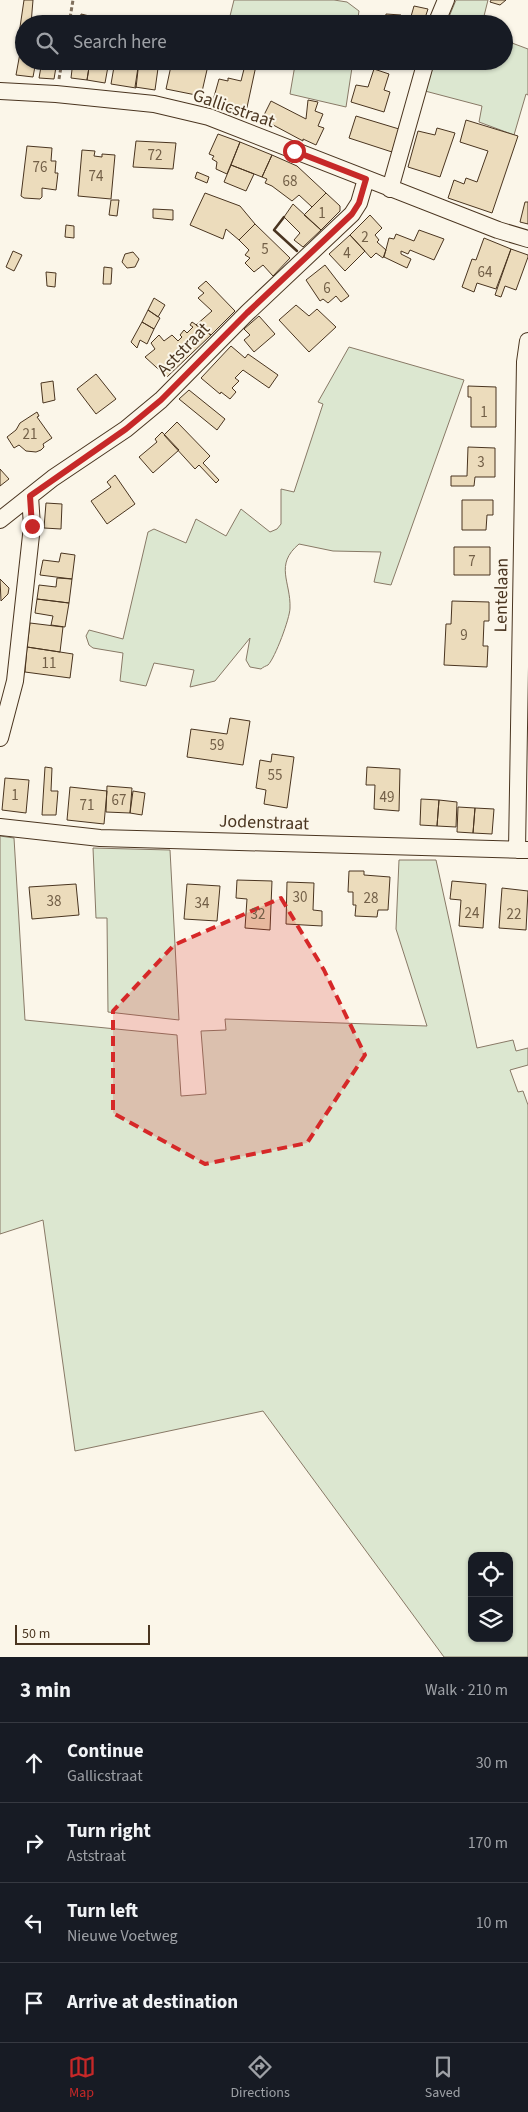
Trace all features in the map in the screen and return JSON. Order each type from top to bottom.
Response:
[{"type":"street","points":[[440,15],[446,0]]},
{"type":"street","points":[[390,189],[423,70]]},
{"type":"street","name":"Gallicstraat","points":[[0,91],[154,104],[209,117],[390,189],[498,230],[528,239]]},
{"type":"street","name":"Aststraat","points":[[0,520],[30,496],[126,429],[161,400],[247,313],[352,214],[359,203],[366,179]]},
{"type":"street","name":"Lentelaan","points":[[522,850],[525,372],[528,342]]},
{"type":"street","points":[[0,738],[15,681],[32,526],[30,496]]},
{"type":"street","name":"Jodenstraat","points":[[0,827],[100,838],[522,850]]},
{"type":"path","points":[[70,15],[73,0]]},
{"type":"highlighted area","points":[[281,898],[324,970],[365,1055],[307,1143],[205,1164],[113,1113],[113,1011],[174,945]]},
{"type":"green space","points":[[234,0],[334,0],[347,2],[359,11],[358,15],[230,15]]},
{"type":"green space","points":[[456,0],[488,0],[484,15],[450,15]]},
{"type":"green space","points":[[513,43],[528,49],[528,95],[526,94],[514,135],[479,122],[482,106],[425,91],[431,70],[513,70]]},
{"type":"green space","points":[[294,70],[352,70],[346,107],[290,94]]},
{"type":"green space","points":[[349,347],[464,380],[391,585],[374,582],[381,552],[333,551],[299,544],[291,552],[285,567],[290,599],[288,620],[278,647],[268,665],[261,669],[250,667],[246,660],[250,638],[215,681],[190,687],[194,670],[154,663],[146,686],[120,681],[123,653],[93,648],[89,645],[86,636],[89,630],[123,639],[148,532],[154,529],[186,543],[196,519],[226,536],[241,509],[270,532],[277,529],[281,524],[281,489],[294,492],[323,404],[318,402]]},
{"type":"green space","points":[[0,836],[14,838],[25,1020],[177,1035],[181,1096],[206,1094],[201,1031],[226,1030],[225,1019],[427,1026],[396,929],[399,860],[436,860],[477,1048],[513,1040],[516,1051],[528,1048],[528,1065],[510,1070],[518,1092],[523,1091],[528,1105],[528,1657],[444,1657],[263,1411],[75,1451],[43,1220],[0,1234]]},
{"type":"green space","points":[[93,848],[170,850],[179,1020],[108,1012],[107,918],[96,918]]},
{"type":"building","points":[[24,0],[33,0],[32,15],[22,15]]},
{"type":"building","points":[[491,0],[506,0],[500,5],[490,2]]},
{"type":"building","points":[[414,6],[428,9],[426,15],[411,15]]},
{"type":"building","points":[[17,70],[34,70],[33,77],[16,75]]},
{"type":"building","points":[[40,70],[56,70],[54,79],[39,78]]},
{"type":"building","points":[[72,70],[89,70],[87,80],[71,78]]},
{"type":"building","points":[[89,70],[107,70],[105,83],[87,80]]},
{"type":"building","points":[[113,70],[138,70],[136,88],[111,84]]},
{"type":"building","points":[[138,70],[158,70],[155,90],[135,87]]},
{"type":"building","points":[[170,70],[207,70],[201,96],[166,89]]},
{"type":"building","points":[[244,70],[255,70],[246,112],[212,104],[219,79],[228,81],[228,78],[241,81]]},
{"type":"building","points":[[374,70],[389,74],[384,90],[390,92],[384,112],[351,102],[356,85],[368,87]]},
{"type":"building","points":[[308,100],[318,102],[315,111],[323,114],[318,126],[324,128],[316,145],[303,139],[303,141],[262,119],[271,101],[306,119]]},
{"type":"building","points":[[356,116],[399,129],[392,152],[349,138]]},
{"type":"building","points":[[466,120],[518,136],[492,213],[448,198],[454,180],[464,184],[466,178],[477,182],[488,151],[460,142]]},
{"type":"building","points":[[437,128],[455,133],[440,177],[408,167],[418,131],[435,135]]},
{"type":"building","points":[[218,134],[240,142],[227,174],[216,169],[217,162],[212,159],[214,156],[209,154]]},
{"type":"building","points":[[136,141],[176,143],[173,169],[133,167]]},
{"type":"building","points":[[240,142],[272,155],[262,177],[231,165]]},
{"type":"building","points":[[27,146],[52,148],[51,161],[56,161],[55,173],[58,173],[56,190],[42,188],[42,197],[40,199],[24,198],[21,196]]},
{"type":"building","points":[[82,150],[95,151],[94,156],[102,157],[102,154],[115,155],[111,199],[78,196]]},
{"type":"building","points":[[272,155],[297,166],[326,193],[312,207],[299,195],[292,201],[265,183],[267,179],[262,177]]},
{"type":"building","points":[[231,165],[254,174],[246,191],[224,182]]},
{"type":"building","points":[[197,172],[209,177],[207,183],[195,178]]},
{"type":"building","points":[[205,193],[240,206],[255,224],[239,240],[226,229],[223,239],[190,225]]},
{"type":"building","points":[[326,193],[340,206],[340,211],[321,230],[304,215]]},
{"type":"building","points":[[111,200],[119,200],[117,216],[109,215]]},
{"type":"building","points":[[525,202],[528,202],[528,224],[520,222]]},
{"type":"building","points":[[293,204],[321,230],[303,247],[294,240],[300,233],[284,217]]},
{"type":"building","points":[[153,209],[173,210],[173,220],[153,218]]},
{"type":"building","points":[[370,215],[382,228],[375,235],[379,240],[377,242],[386,250],[383,258],[376,253],[371,258],[350,235]]},
{"type":"building","points":[[255,224],[290,258],[273,276],[263,265],[254,272],[245,263],[250,258],[245,255],[249,250],[239,240]]},
{"type":"building","points":[[66,225],[74,226],[74,238],[65,237]]},
{"type":"building","points":[[419,230],[444,239],[434,260],[410,250],[408,254],[401,251],[401,254],[411,259],[407,268],[384,257],[389,238],[394,239],[396,234],[414,241]]},
{"type":"building","points":[[350,235],[365,251],[345,271],[329,254]]},
{"type":"building","points":[[484,238],[511,249],[496,289],[477,283],[474,292],[462,287],[472,259],[476,260]]},
{"type":"building","points":[[511,249],[528,255],[528,257],[516,290],[505,286],[501,297],[495,295]]},
{"type":"building","points":[[13,251],[22,255],[14,271],[6,267]]},
{"type":"building","points":[[133,252],[139,259],[135,267],[127,268],[122,262],[125,254]]},
{"type":"building","points":[[325,265],[349,296],[341,302],[336,296],[328,303],[323,299],[320,301],[306,280]]},
{"type":"building","points":[[104,267],[112,268],[111,284],[103,284]]},
{"type":"building","points":[[46,272],[56,273],[55,287],[47,286]]},
{"type":"building","points":[[206,281],[235,311],[211,335],[196,325],[212,311],[198,298],[204,293],[198,288]]},
{"type":"building","points":[[154,298],[165,305],[158,317],[148,310]]},
{"type":"building","points":[[296,305],[309,316],[317,309],[336,327],[309,352],[279,320]]},
{"type":"building","points":[[148,310],[160,318],[154,329],[142,322]]},
{"type":"building","points":[[259,316],[275,334],[254,352],[244,340],[250,335],[244,329]]},
{"type":"building","points":[[142,322],[154,329],[147,344],[140,340],[137,348],[131,342]]},
{"type":"building","points":[[192,322],[211,335],[167,377],[145,357],[155,349],[151,343],[159,335],[164,341],[172,335],[178,341],[182,337],[180,335],[184,330],[187,333],[193,327],[190,325]]},
{"type":"building","points":[[231,346],[245,358],[248,354],[278,375],[269,388],[243,370],[235,378],[239,381],[232,388],[236,392],[230,399],[221,392],[220,394],[201,378]]},
{"type":"building","points":[[96,374],[116,399],[96,414],[77,389]]},
{"type":"building","points":[[53,381],[55,400],[43,403],[41,383]]},
{"type":"building","points":[[468,386],[496,387],[496,427],[471,427],[471,397],[468,397]]},
{"type":"building","points":[[189,390],[225,419],[217,430],[179,399]]},
{"type":"building","points":[[37,412],[39,416],[37,417],[52,438],[43,444],[44,447],[41,450],[36,452],[26,451],[19,445],[14,448],[7,437],[16,430],[20,423]]},
{"type":"building","points":[[177,422],[210,456],[203,463],[219,480],[216,483],[199,465],[195,469],[164,435]]},
{"type":"building","points":[[162,432],[179,450],[153,473],[139,457],[157,442],[155,439]]},
{"type":"building","points":[[468,447],[495,448],[495,477],[475,477],[474,486],[451,486],[451,476],[467,476]]},
{"type":"building","points":[[0,469],[9,479],[0,486]]},
{"type":"building","points":[[115,475],[135,504],[107,524],[91,501],[111,487],[107,482]]},
{"type":"building","points":[[462,500],[493,500],[493,515],[487,515],[486,530],[462,530]]},
{"type":"building","points":[[46,503],[62,504],[61,529],[44,528]]},
{"type":"building","points":[[454,547],[490,547],[490,575],[454,575]]},
{"type":"building","points":[[61,553],[75,555],[72,579],[40,575],[43,560],[59,562]]},
{"type":"building","points":[[57,578],[72,579],[69,603],[37,599],[39,585],[56,587]]},
{"type":"building","points":[[0,579],[9,588],[8,594],[1,601]]},
{"type":"building","points":[[37,599],[69,603],[65,627],[51,625],[53,616],[35,613]]},
{"type":"building","points":[[452,601],[489,602],[489,621],[484,621],[483,646],[488,646],[487,667],[444,665],[446,624],[451,624]]},
{"type":"building","points":[[30,623],[63,627],[60,652],[27,647]]},
{"type":"building","points":[[27,647],[73,654],[70,678],[25,672]]},
{"type":"building","points":[[230,718],[250,721],[243,765],[187,757],[191,729],[227,734]]},
{"type":"building","points":[[272,754],[294,757],[287,808],[264,804],[266,790],[256,788],[260,760],[271,762]]},
{"type":"building","points":[[45,767],[52,768],[51,791],[58,791],[56,815],[42,815]]},
{"type":"building","points":[[367,767],[400,769],[399,811],[374,809],[375,785],[366,785]]},
{"type":"building","points":[[5,778],[29,780],[26,813],[2,810]]},
{"type":"building","points":[[107,786],[132,788],[130,813],[106,812]]},
{"type":"building","points":[[70,787],[107,791],[104,824],[67,820]]},
{"type":"building","points":[[133,791],[145,793],[142,815],[130,813]]},
{"type":"building","points":[[421,799],[439,800],[437,826],[420,825]]},
{"type":"building","points":[[439,800],[457,802],[456,827],[437,826]]},
{"type":"building","points":[[458,807],[475,808],[473,833],[457,832]]},
{"type":"building","points":[[475,808],[494,809],[492,834],[473,833]]},
{"type":"building","points":[[349,871],[364,871],[364,875],[390,877],[388,910],[378,910],[377,917],[355,916],[356,905],[353,905],[353,892],[348,892]]},
{"type":"building","points":[[237,880],[272,881],[270,930],[245,928],[247,899],[236,898]]},
{"type":"building","points":[[452,881],[486,884],[483,928],[459,926],[461,900],[450,899]]},
{"type":"building","points":[[287,882],[314,883],[313,910],[322,911],[322,926],[286,924]]},
{"type":"building","points":[[76,884],[79,915],[32,919],[29,887]]},
{"type":"building","points":[[187,884],[220,886],[217,921],[184,919]]},
{"type":"building","points":[[502,888],[528,891],[526,930],[499,928]]},
{"type":"wall","points":[[284,217],[274,230],[297,251]]},
{"type":"route","points":[[32,526],[30,496],[53,478],[126,429],[161,400],[247,313],[352,214],[359,203],[366,179],[294,151]]}]
